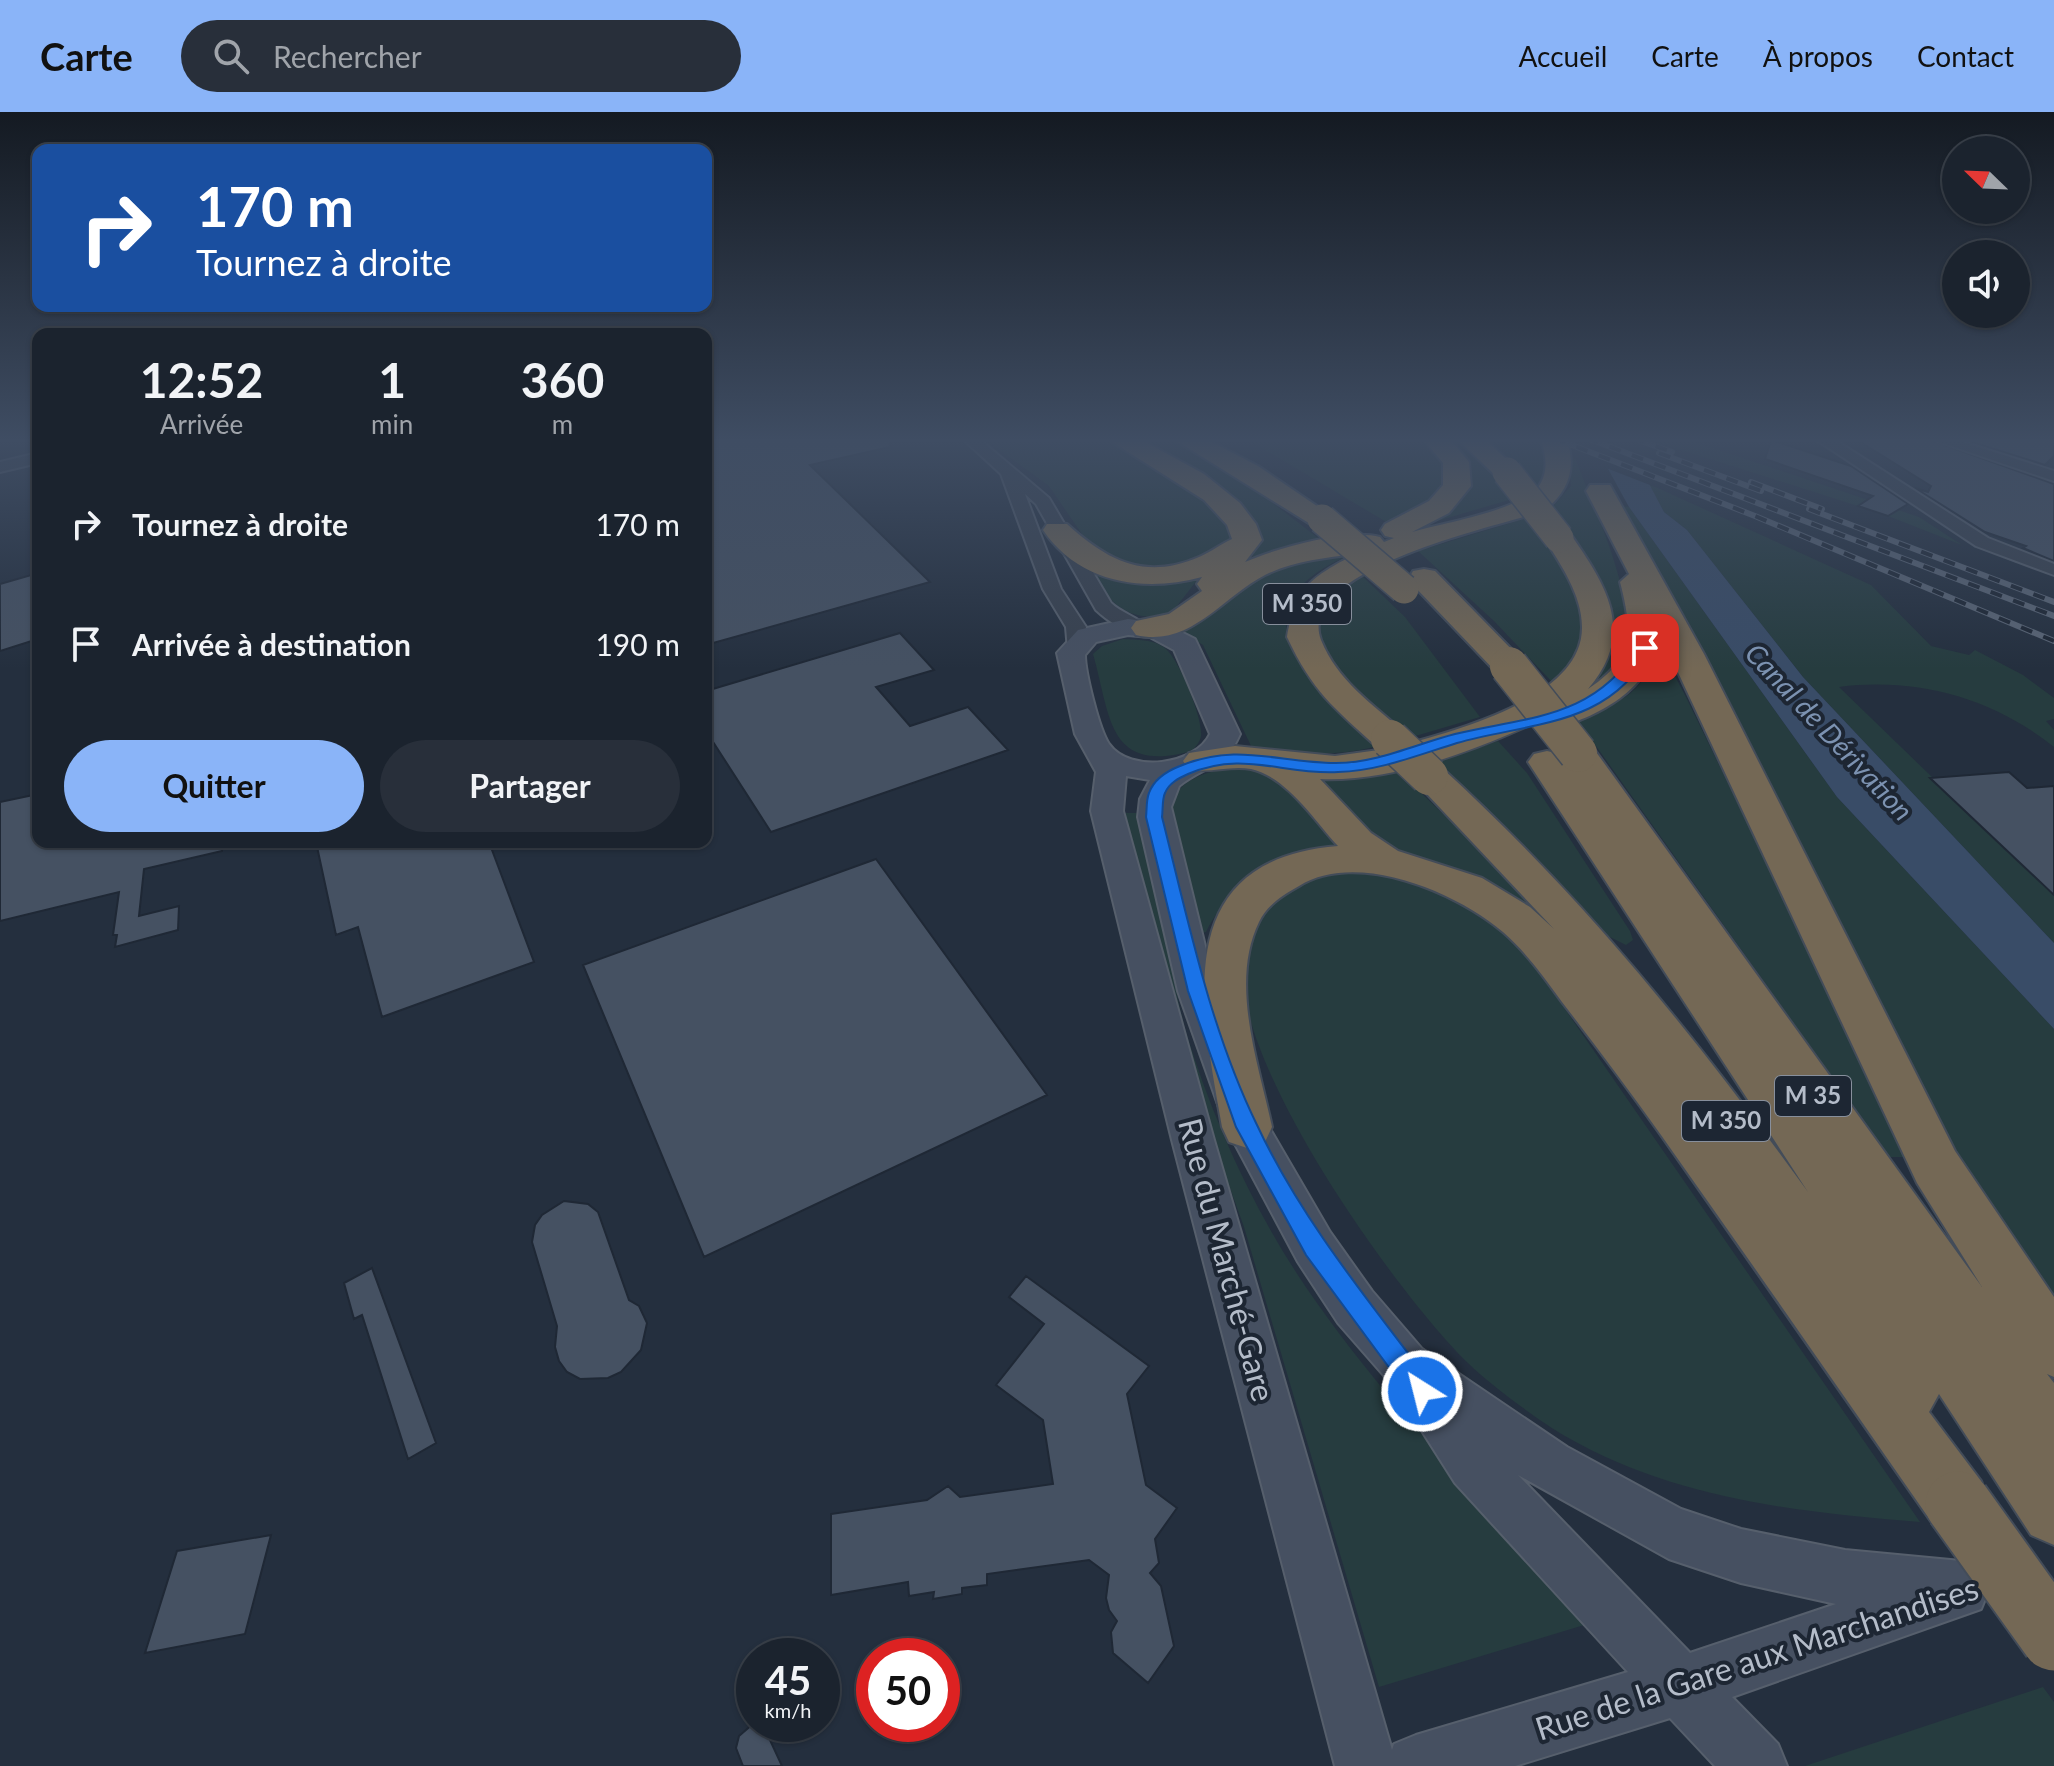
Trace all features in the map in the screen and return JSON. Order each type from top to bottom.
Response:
[{"type":"highway","points":[[1142,628],[1174,625],[1198,613],[1203,593],[1247,540],[1246,529],[1236,515]]},
{"type":"highway","name":"M 35","points":[[1332,515],[1414,584],[1497,672],[1563,758],[2017,1487]]},
{"type":"highway","points":[[1343,547],[1412,523],[1424,515]]},
{"type":"highway","name":"M 350","points":[[1506,515],[1375,556],[1335,574],[1311,596],[1303,614],[1304,639],[1323,675],[1390,739],[1443,757],[1481,822],[1546,889],[1653,1021],[1718,1109],[2017,1487],[2054,1593]]},
{"type":"highway","points":[[1443,757],[1557,697],[1573,683],[1591,659],[1598,637],[1596,615],[1581,576],[1559,538],[1541,515]]},
{"type":"highway","points":[[1197,763],[1232,756],[1337,768],[1414,753],[1443,757],[1586,705],[1615,688],[1642,657],[1647,627],[1645,609],[1608,515]]},
{"type":"highway","points":[[1615,515],[1687,654],[1936,1167],[2054,1348]]},
{"type":"highway","points":[[1057,530],[1095,563],[1132,575],[1153,576],[1206,566],[1228,556],[1247,540]]},
{"type":"highway","name":"M 350","points":[[1198,613],[1228,583],[1256,567],[1343,547],[1456,531]]},
{"type":"highway","points":[[1265,760],[1298,778],[1357,842],[1385,862]]},
{"type":"highway","points":[[1247,1127],[1223,979],[1236,917],[1255,892],[1275,877],[1303,865],[1335,860],[1385,862],[1434,874],[1481,896],[1517,920],[1547,949],[1628,1052],[2017,1487],[2054,1638]]},
{"type":"main road","points":[[1197,763],[1148,771],[1120,765],[1101,753],[1092,738],[1070,659],[1075,646],[1087,636],[1106,630],[1142,628],[1173,636],[1185,645],[1222,726],[1225,734],[1220,748],[1197,763],[1162,784],[1154,803],[1154,817],[1197,991],[1247,1127],[1314,1247],[1355,1307],[1405,1366],[1473,1465],[1756,1766]]},
{"type":"main road","name":"Rue du Marché-Gare","points":[[1101,753],[1111,772],[1107,811],[1173,1065],[1366,1766]]},
{"type":"main road","points":[[1405,1366],[1549,1465],[1669,1532],[1741,1556],[1845,1578],[1961,1589]]},
{"type":"main road","name":"Rue de la Gare aux Marchandises","points":[[1416,1766],[1679,1686],[1961,1589],[2054,1571]]},
{"type":"street","points":[[1025,515],[1052,589],[1076,627],[1075,646]]},
{"type":"street","points":[[1050,515],[1103,606],[1115,617],[1142,628]]},
{"type":"street","points":[[1941,515],[1982,542],[2054,570]]},
{"type":"green space","points":[[1069,515],[1226,515],[1236,535],[1213,559],[1153,571],[1097,556]]},
{"type":"green space","points":[[1230,515],[1289,515],[1326,544],[1252,557],[1258,543]]},
{"type":"green space","points":[[1375,515],[1403,515],[1388,523]]},
{"type":"green space","points":[[1440,515],[1457,515],[1427,524]]},
{"type":"green space","points":[[1560,515],[1598,515],[1615,564],[1627,622],[1626,647],[1615,673],[1592,689],[1572,697],[1603,666],[1609,649],[1609,628],[1597,583]]},
{"type":"green space","points":[[1618,515],[1635,515],[1837,797],[2054,1029],[2054,1316],[2017,1264]]},
{"type":"green space","points":[[1668,515],[1718,515],[1871,585],[1931,646],[1969,655],[1975,650],[2023,675],[2054,698],[2054,719],[2046,721],[2054,730],[2054,747],[2006,716],[1953,695],[1897,685],[1839,687],[2054,895],[2054,943],[1803,677],[1687,530]]},
{"type":"green space","points":[[1888,516],[1919,517],[1962,545]]},
{"type":"green space","points":[[1530,517],[1572,579],[1581,599],[1585,620],[1582,640],[1572,661],[1553,683],[1494,621],[1418,551]]},
{"type":"green space","points":[[1337,554],[1343,558],[1308,579],[1290,603],[1286,627],[1294,652],[1309,677],[1377,746],[1330,753],[1252,748],[1203,645],[1181,631],[1205,619],[1232,595],[1270,572]]},
{"type":"green space","points":[[1089,568],[1195,576],[1198,579],[1173,611],[1146,617],[1122,609],[1112,601]]},
{"type":"green space","points":[[1357,571],[1405,617],[1480,717],[1412,737],[1346,682],[1323,647],[1320,628],[1325,602]]},
{"type":"green space","points":[[1123,639],[1157,643],[1171,655],[1194,703],[1201,728],[1198,744],[1192,751],[1164,756],[1143,754],[1128,747],[1117,735],[1093,654],[1102,646]]},
{"type":"green space","points":[[1658,644],[1910,1157],[1889,1157],[1576,718],[1618,701],[1638,686],[1653,661]]},
{"type":"green space","points":[[1498,741],[1527,773],[1630,931],[1633,940],[1626,945],[1606,935],[1435,761]]},
{"type":"green space","points":[[1243,766],[1276,774],[1348,847],[1284,866],[1248,883],[1218,911],[1206,932],[1202,933],[1170,814],[1172,801],[1178,791],[1196,778]]},
{"type":"green space","points":[[1398,771],[1523,896],[1589,981],[1369,841],[1314,776]]},
{"type":"green space","points":[[1121,813],[1141,813],[1186,1032],[1225,1138],[1276,1240],[1317,1303],[1381,1387],[1594,1622],[1379,1687],[1244,1227],[1203,1113]]},
{"type":"green space","points":[[1361,871],[1417,881],[1474,905],[1520,944],[1920,1522],[1782,1507],[1737,1499],[1649,1475],[1565,1436],[1542,1421],[1477,1372],[1437,1329],[1355,1222],[1314,1157],[1279,1091],[1253,1028],[1242,973],[1249,930],[1270,902],[1312,880]]},
{"type":"green space","points":[[2043,1687],[2054,1702],[2054,1766],[1805,1766]]},
{"type":"water","name":"Canal de Dérivation","points":[[1635,515],[1668,515],[1687,530],[1803,677],[2054,943],[2054,1029],[1837,797]]},
{"type":"building","points":[[712,515],[861,515],[930,582],[712,643]]},
{"type":"building","points":[[1958,515],[2054,515],[2054,561],[2023,548],[2026,546],[1985,532]]},
{"type":"building","points":[[32,575],[32,641],[0,651],[0,584]]},
{"type":"building","points":[[900,633],[934,670],[876,687],[910,726],[968,707],[1008,750],[771,832],[712,740],[712,689]]},
{"type":"building","points":[[2009,772],[2027,788],[2054,786],[2054,895],[1930,778]]},
{"type":"building","points":[[32,795],[32,848],[222,848],[222,851],[144,869],[139,916],[179,906],[178,930],[115,947],[117,935],[113,935],[119,892],[0,921],[0,802]]},
{"type":"building","points":[[317,848],[491,848],[534,962],[382,1017],[358,927],[336,935]]},
{"type":"building","points":[[876,859],[1047,1095],[704,1257],[583,965]]},
{"type":"building","points":[[564,1201],[588,1204],[598,1212],[629,1300],[639,1306],[647,1323],[641,1350],[621,1372],[608,1378],[580,1379],[567,1372],[559,1361],[555,1347],[557,1326],[532,1242],[535,1225],[542,1215]]},
{"type":"building","points":[[372,1268],[436,1443],[408,1459],[362,1315],[354,1319],[344,1283]]},
{"type":"building","points":[[1026,1276],[1149,1366],[1127,1394],[1146,1485],[1177,1508],[1155,1539],[1159,1563],[1150,1573],[1161,1586],[1174,1646],[1148,1683],[1113,1653],[1111,1632],[1117,1621],[1109,1610],[1106,1598],[1109,1575],[1089,1560],[987,1574],[987,1585],[962,1588],[962,1594],[933,1599],[934,1592],[909,1596],[908,1582],[831,1595],[831,1514],[927,1500],[948,1486],[960,1497],[1053,1484],[1043,1420],[996,1385],[1044,1324],[1009,1297]]},
{"type":"building","points":[[271,1535],[245,1634],[145,1653],[177,1551]]},
{"type":"building","points":[[738,1742],[771,1742],[782,1766],[743,1766],[736,1748]]},
{"type":"railway","points":[[1753,515],[2054,641]]},
{"type":"railway","points":[[1790,515],[2054,616]]},
{"type":"railway","points":[[1825,515],[2054,602]]},
{"type":"route","points":[[1422,1391],[1355,1307],[1314,1247],[1247,1127],[1197,991],[1154,817],[1157,792],[1179,770],[1211,759],[1232,756],[1337,768],[1390,759],[1457,738],[1508,731],[1539,722],[1586,705],[1615,688],[1635,667],[1645,648]]}]
